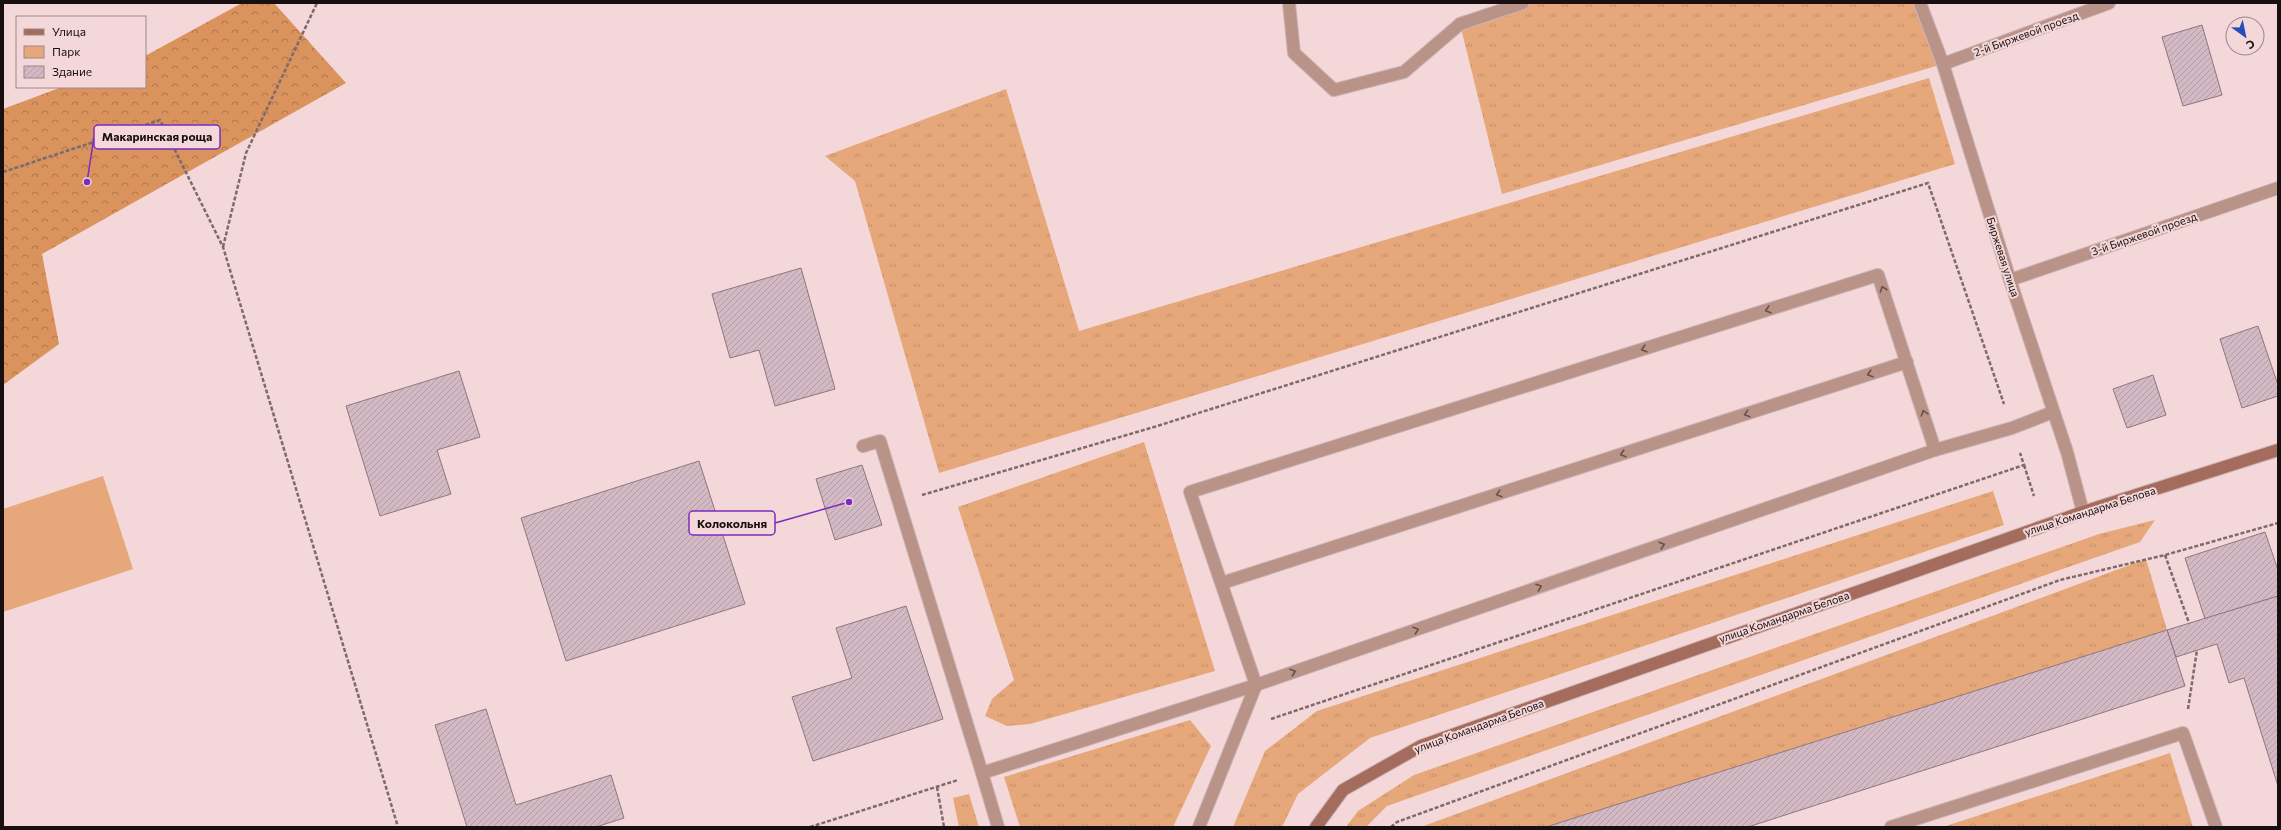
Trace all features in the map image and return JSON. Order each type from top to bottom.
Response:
[{"type":"main road","name":"улица Командарма Белова","points":[[1316,827],[1343,790],[1421,746],[2084,512],[2278,450]]},
{"type":"street","points":[[1289,3],[1294,53],[1334,90],[1404,72],[1460,24],[1523,3]]},
{"type":"street","name":"Биржевая улица","points":[[1920,3],[1943,64],[2084,512]]},
{"type":"street","name":"2-й Биржевой проезд","points":[[1943,64],[2109,3]]},
{"type":"street","name":"3-й Биржевой проезд","points":[[2010,280],[2278,188]]},
{"type":"street","points":[[1199,827],[1256,685],[1190,492],[1878,275],[1935,450]]},
{"type":"street","points":[[1222,583],[1907,362]]},
{"type":"street","points":[[982,773],[1256,685],[1935,450],[2012,428],[2053,412]]},
{"type":"street","points":[[863,446],[880,441],[998,827]]},
{"type":"street","points":[[1891,827],[2183,733],[2216,827]]},
{"type":"path","points":[[223,247],[246,152],[317,3]]},
{"type":"path","points":[[3,172],[160,120],[223,247],[398,827]]},
{"type":"path","points":[[899,502],[1146,428]]},
{"type":"path","points":[[2024,465],[2034,496]]},
{"type":"path","points":[[1391,827],[1397,822],[2060,580],[2165,555],[2278,523]]},
{"type":"path","points":[[2165,555],[2189,623]]},
{"type":"path","points":[[2183,733],[2197,650]]},
{"type":"path","points":[[810,827],[982,773]]},
{"type":"path","points":[[937,787],[944,827]]},
{"type":"green space","points":[[242,3],[274,3],[346,83],[42,254],[59,344],[3,385],[3,109],[59,88],[146,88],[146,55]]},
{"type":"green space","points":[[1523,3],[1920,3],[1943,64],[1502,194],[1460,24]]},
{"type":"green space","points":[[1929,78],[1955,164],[939,473],[855,181],[825,156],[1006,89],[1079,331]]},
{"type":"green space","points":[[1144,442],[1215,671],[1030,724],[1007,726],[985,716],[992,699],[1014,680],[958,507]]},
{"type":"green space","points":[[103,476],[133,569],[3,612],[3,509]]},
{"type":"green space","points":[[1993,491],[2004,525],[1370,738],[1298,794],[1282,827],[1233,827],[1265,751],[1317,711]]},
{"type":"green space","points":[[2155,520],[2140,542],[1387,806],[1366,827],[1346,827],[1358,811],[1414,775],[2099,534]]},
{"type":"green space","points":[[2146,559],[2167,630],[1546,827],[1421,827]]},
{"type":"green space","points":[[1190,720],[1211,746],[1173,827],[1020,827],[1004,777]]},
{"type":"green space","points":[[2170,753],[2193,827],[1943,827]]},
{"type":"green space","points":[[969,794],[979,827],[959,827],[953,798]]},
{"type":"building","points":[[2202,25],[2222,95],[2183,106],[2162,37]]},
{"type":"building","points":[[801,268],[835,389],[775,406],[759,350],[730,358],[712,294]]},
{"type":"building","points":[[2258,326],[2278,385],[2278,396],[2242,408],[2220,339]]},
{"type":"building","points":[[459,371],[480,437],[437,450],[451,494],[380,516],[346,406]]},
{"type":"building","points":[[2153,375],[2166,415],[2127,428],[2113,389]]},
{"type":"building","points":[[699,461],[745,604],[566,661],[521,518]]},
{"type":"building","points":[[862,465],[882,525],[835,540],[816,479]]},
{"type":"building","points":[[2265,532],[2278,570],[2278,596],[2205,619],[2185,558]]},
{"type":"building","points":[[2278,596],[2278,786],[2244,678],[2229,683],[2217,644],[2176,657],[2167,630]]},
{"type":"building","points":[[906,606],[943,719],[813,761],[792,697],[852,678],[836,628]]},
{"type":"building","points":[[2167,630],[2185,686],[1748,827],[1546,827]]},
{"type":"building","points":[[486,709],[516,805],[611,775],[624,818],[596,827],[467,827],[435,725]]},
{"type":"place","name":"Макаринская роща","points":[[87,182]]},
{"type":"place","name":"Колокольня","points":[[849,502]]}]
